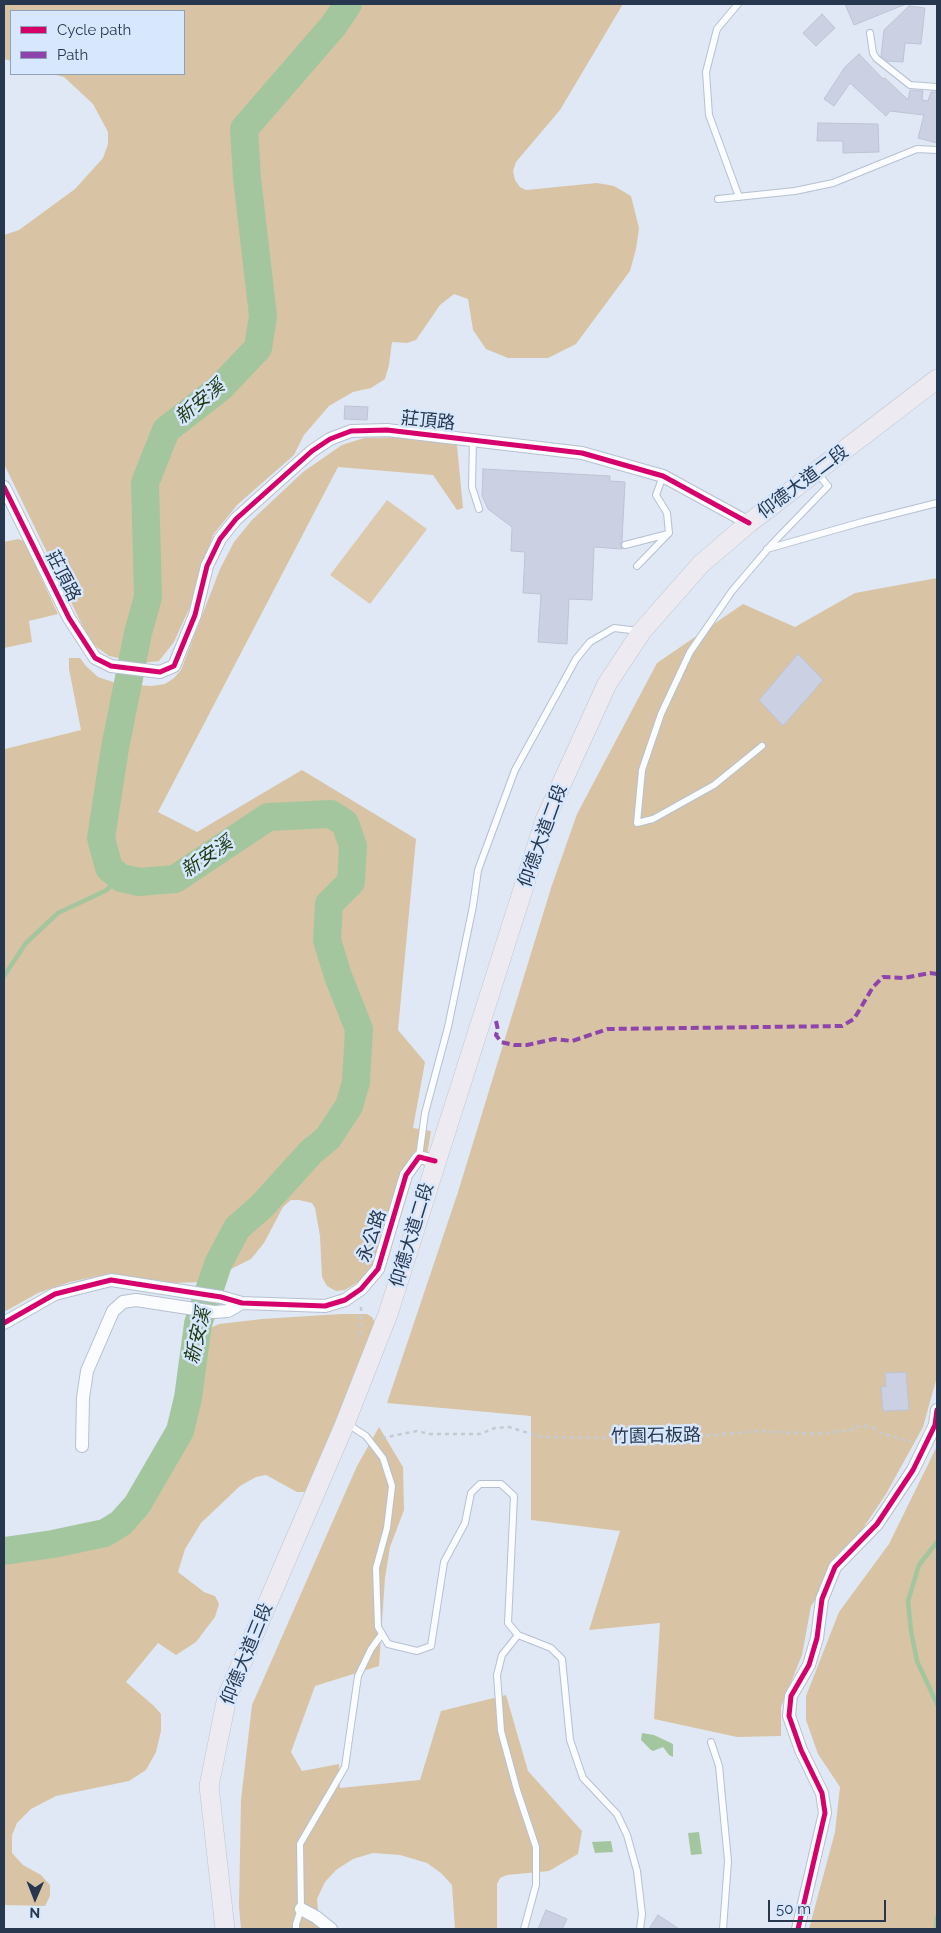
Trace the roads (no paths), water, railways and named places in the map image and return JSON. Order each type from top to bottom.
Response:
[{"type":"main road","name":"仰德大道二段","points":[[345,1422],[388,1314],[427,1159],[545,820],[607,684],[642,631],[701,564],[749,523],[937,379]]},
{"type":"main road","name":"仰德大道三段","points":[[225,1929],[209,1786],[227,1697],[345,1422]]},
{"type":"street","name":"莊頂路","points":[[4,488],[69,618],[95,658],[111,666],[160,672],[174,666],[178,658],[195,615],[207,566],[220,539],[236,519],[312,451],[330,439],[350,431],[387,430],[582,452],[663,476],[749,523]]},
{"type":"street","name":"永公路","points":[[4,1323],[55,1294],[111,1280],[221,1297],[242,1303],[325,1306],[344,1300],[361,1289],[378,1269],[406,1175],[427,1159]]},
{"type":"street","points":[[82,1446],[83,1398],[87,1371],[113,1311],[123,1302],[136,1300],[214,1312],[228,1311],[242,1303]]},
{"type":"street","points":[[798,1929],[825,1813],[822,1793],[801,1750],[789,1716],[791,1696],[809,1665],[817,1638],[822,1599],[835,1567],[877,1524],[913,1470],[935,1424],[937,1410]]},
{"type":"street","points":[[301,1909],[316,1917],[331,1929]]},
{"type":"lane","points":[[738,4],[717,29],[706,72],[709,115],[739,197]]},
{"type":"lane","points":[[870,33],[873,53],[876,58],[910,85],[937,87]]},
{"type":"lane","points":[[718,199],[796,191],[833,183],[917,148],[937,150]]},
{"type":"lane","points":[[473,439],[472,488],[479,509]]},
{"type":"lane","points":[[762,746],[714,785],[653,819],[637,823],[642,770],[661,714],[690,652],[732,591],[768,549],[828,486],[816,472]]},
{"type":"lane","points":[[637,566],[669,533],[667,513],[656,495],[663,476]]},
{"type":"lane","points":[[768,549],[834,529],[937,503]]},
{"type":"lane","points":[[625,545],[669,533]]},
{"type":"lane","points":[[427,1159],[425,1113],[448,1027],[473,906],[478,870],[515,770],[576,659],[590,642],[614,628],[642,631]]},
{"type":"lane","points":[[345,1422],[366,1436],[383,1458],[392,1486],[387,1528],[376,1568],[378,1628],[388,1644],[417,1651],[431,1646],[444,1562],[465,1523],[472,1494],[480,1484],[501,1484],[514,1496],[508,1623],[518,1635],[551,1648],[562,1660],[570,1740],[583,1778],[617,1814],[628,1835],[637,1871],[642,1914],[640,1929]]},
{"type":"lane","points":[[296,1929],[301,1909],[300,1844],[345,1767],[358,1676],[371,1649],[382,1634]]},
{"type":"lane","points":[[518,1635],[502,1655],[497,1675],[501,1731],[517,1790],[536,1847],[536,1885],[524,1929]]},
{"type":"lane","points":[[711,1742],[719,1766],[728,1862],[723,1929]]},
{"type":"waterway","name":"新安溪","points":[[4,1551],[53,1544],[105,1533],[121,1523],[137,1505],[180,1431],[188,1398],[198,1324],[218,1264],[237,1228],[262,1206],[311,1152],[328,1138],[349,1106],[356,1082],[359,1029],[338,976],[327,940],[329,904],[351,882],[353,846],[345,823],[331,814],[268,817],[175,879],[139,882],[121,878],[109,868],[101,838],[115,748],[138,633],[148,597],[145,483],[166,430],[220,388],[258,348],[263,316],[247,178],[244,129],[334,25],[348,4]]},
{"type":"waterway","points":[[4,976],[26,943],[58,913],[105,891],[121,878]]},
{"type":"waterway","points":[[937,1542],[919,1565],[908,1601],[917,1661],[937,1704]]},
{"type":"waterway","points":[[936,1929],[937,1917]]}]
